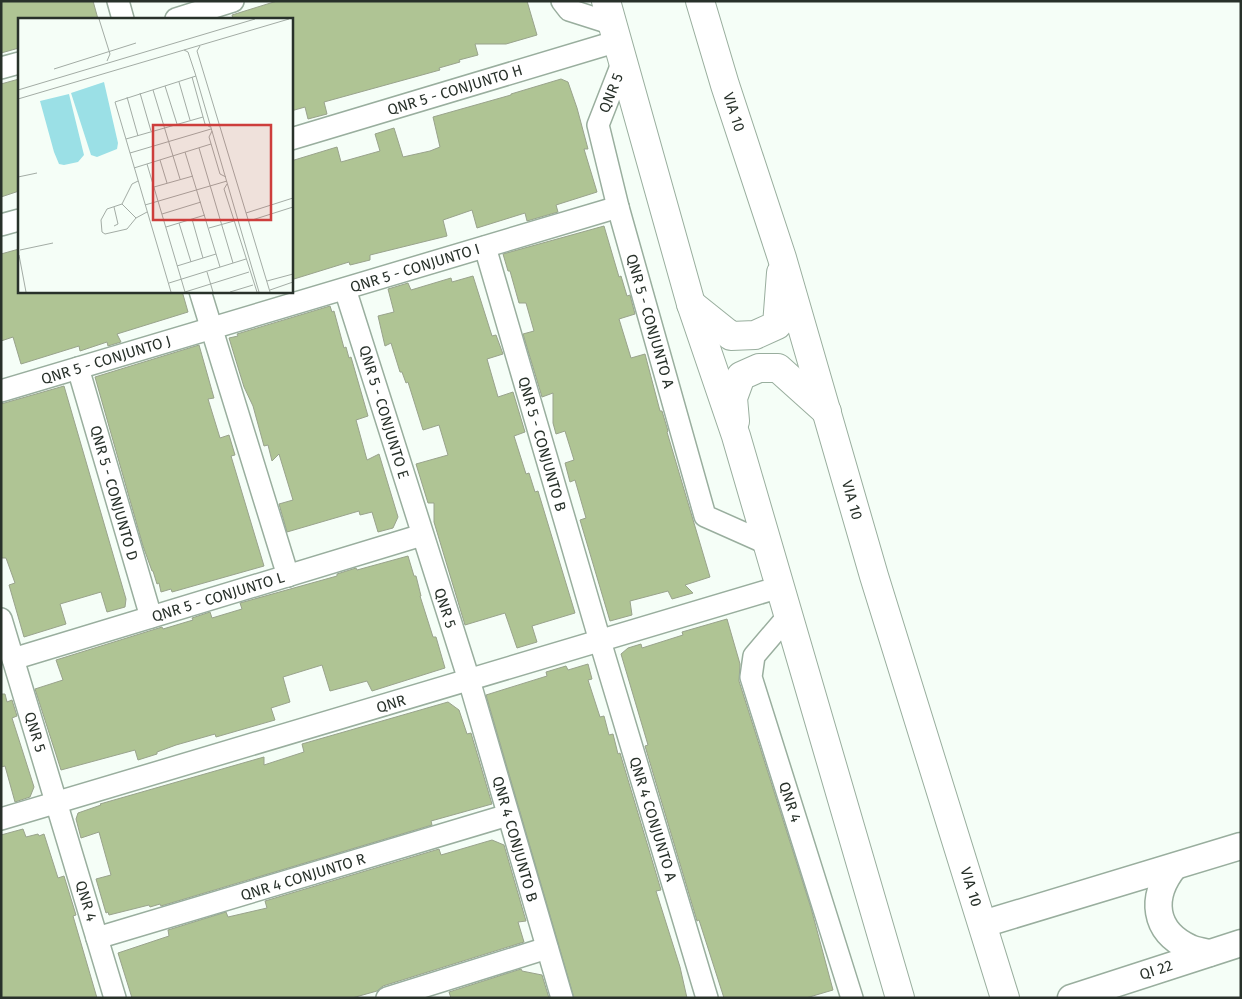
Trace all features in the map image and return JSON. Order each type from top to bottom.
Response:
[{"type":"main road","name":"VIA 10","points":[[700,1],[725,85],[782,258],[877,586],[1005,998]]},
{"type":"main road","points":[[615,32],[691,304],[736,436],[900,998]]},
{"type":"main road","points":[[691,304],[731,336],[755,335],[777,325],[782,258]]},
{"type":"main road","points":[[736,436],[734,398],[741,376],[759,368],[778,368],[827,412]]},
{"type":"street","points":[[118,1],[123,18]]},
{"type":"street","points":[[179,18],[233,1]]},
{"type":"street","points":[[562,1],[569,10],[615,32]]},
{"type":"street","name":"QNR 5","points":[[598,125],[615,32]]},
{"type":"street","name":"QNR 5 - CONJUNTO H","points":[[292,139],[615,32]]},
{"type":"street","points":[[1,68],[18,63]]},
{"type":"street","name":"QNR 5 - CONJUNTO A","points":[[598,125],[618,207],[705,516],[768,544]]},
{"type":"street","name":"QNR 5 - CONJUNTO I","points":[[211,328],[618,207]]},
{"type":"street","points":[[1,225],[18,220]]},
{"type":"street","name":"QNR 5 - CONJUNTO B","points":[[485,246],[600,641]]},
{"type":"street","name":"QNR 5 - CONJUNTO E","points":[[345,289],[422,534]]},
{"type":"street","points":[[200,292],[288,576]]},
{"type":"street","name":"QNR 5 - CONJUNTO J","points":[[1,391],[211,328]]},
{"type":"street","name":"QNR 5 - CONJUNTO D","points":[[78,368],[151,617]]},
{"type":"street","name":"QNR 5","points":[[422,534],[468,680]]},
{"type":"street","name":"QNR 5 - CONJUNTO L","points":[[13,659],[422,534]]},
{"type":"street","name":"QNR","points":[[1,819],[57,804],[780,587]]},
{"type":"street","name":"QNR 4","points":[[789,615],[754,656],[751,677],[852,998]]},
{"type":"street","name":"QNR 5","points":[[1,619],[57,804]]},
{"type":"street","name":"QNR 4 CONJUNTO A","points":[[600,641],[707,998]]},
{"type":"street","name":"QNR 4 CONJUNTO B","points":[[468,680],[562,998]]},
{"type":"street","name":"QNR 4","points":[[57,804],[115,998]]},
{"type":"street","name":"QNR 4 CONJUNTO R","points":[[97,938],[508,815]]},
{"type":"street","points":[[983,924],[1241,846]]},
{"type":"street","points":[[1174,867],[1165,878],[1160,889],[1158,913],[1162,925],[1175,938],[1190,948],[1209,953]]},
{"type":"street","name":"QI 22","points":[[1071,998],[1241,943]]},
{"type":"street","points":[[387,998],[413,994],[547,948]]},
{"type":"building","points":[[1,1],[93,1],[98,18],[18,18],[18,48],[1,53]]},
{"type":"building","points":[[277,1],[527,1],[537,35],[506,44],[475,44],[478,55],[459,60],[460,62],[439,68],[440,70],[324,102],[327,114],[308,119],[305,107],[292,111],[292,18],[233,18],[232,15]]},
{"type":"building","points":[[18,79],[18,191],[1,197],[1,84]]},
{"type":"building","points":[[561,79],[568,82],[588,149],[584,149],[597,192],[556,205],[558,212],[527,221],[525,213],[477,228],[472,210],[443,220],[447,236],[370,255],[370,260],[350,265],[349,262],[294,279],[292,272],[292,161],[337,147],[341,162],[380,151],[375,134],[394,128],[403,157],[430,151],[440,147],[433,117]]},
{"type":"building","points":[[604,226],[619,277],[621,276],[627,296],[630,295],[635,314],[619,319],[631,358],[645,354],[660,411],[662,411],[710,577],[685,585],[693,593],[672,599],[668,591],[630,601],[632,615],[610,621],[580,520],[586,518],[575,480],[570,482],[565,463],[574,460],[565,431],[556,434],[553,423],[553,393],[542,397],[523,334],[534,331],[526,303],[519,303],[503,254]]},
{"type":"building","points":[[18,249],[18,292],[182,292],[188,312],[117,334],[121,342],[108,346],[107,342],[80,351],[79,346],[21,364],[13,337],[1,341],[1,254]]},
{"type":"building","points":[[473,276],[492,336],[496,335],[503,354],[487,359],[498,397],[513,392],[525,432],[514,436],[526,474],[529,473],[535,492],[538,491],[575,613],[532,626],[537,642],[517,648],[505,613],[465,625],[434,522],[434,503],[428,503],[416,464],[448,455],[439,425],[423,430],[408,382],[406,383],[402,372],[400,372],[391,343],[385,346],[378,316],[394,312],[388,289],[408,283],[411,290],[451,278],[452,282]]},
{"type":"building","points":[[330,306],[332,312],[334,311],[344,348],[346,347],[349,358],[351,357],[368,416],[356,420],[367,460],[379,454],[398,517],[393,528],[378,532],[372,512],[360,515],[359,511],[287,532],[279,504],[293,500],[279,454],[272,461],[268,445],[264,446],[253,406],[244,387],[229,338]]},
{"type":"building","points":[[199,345],[214,398],[208,399],[220,438],[229,435],[235,455],[231,456],[264,566],[172,592],[171,589],[161,592],[143,546],[95,377]]},
{"type":"building","points":[[64,386],[126,599],[125,607],[107,612],[101,592],[60,604],[66,624],[24,637],[9,585],[15,583],[6,558],[1,558],[1,404]]},
{"type":"building","points":[[408,556],[414,576],[416,576],[420,596],[433,637],[436,637],[445,668],[372,691],[367,681],[330,691],[322,665],[283,677],[290,702],[271,708],[275,720],[216,737],[215,734],[176,745],[138,760],[135,750],[61,770],[35,689],[63,680],[56,660],[162,627],[163,629],[193,620],[192,618],[210,612],[212,618],[242,609],[240,603],[337,576],[337,574],[356,568],[357,570]]},
{"type":"building","points":[[727,619],[740,664],[739,681],[811,908],[833,990],[806,998],[724,998],[699,920],[697,921],[645,746],[648,745],[621,654],[628,648],[641,644],[642,648],[683,635],[682,632]]},
{"type":"building","points":[[588,664],[592,679],[588,680],[600,717],[604,716],[609,735],[613,734],[618,754],[620,753],[661,890],[656,891],[680,967],[687,998],[574,998],[486,695],[547,676],[546,672],[566,666],[568,670]]},
{"type":"building","points":[[1,694],[5,694],[7,702],[12,700],[17,716],[12,718],[34,787],[30,797],[15,802],[5,766],[1,767]]},
{"type":"building","points":[[448,702],[459,710],[467,734],[471,733],[492,804],[431,821],[432,825],[161,906],[160,904],[150,907],[149,905],[109,915],[108,912],[106,913],[96,879],[111,875],[99,832],[81,838],[76,819],[78,813],[100,804],[264,757],[264,765],[304,752],[302,744]]},
{"type":"building","points":[[23,829],[26,837],[44,834],[58,878],[64,876],[76,915],[73,916],[97,998],[1,998],[1,835]]},
{"type":"building","points":[[492,840],[504,845],[526,921],[518,922],[524,942],[383,986],[377,991],[352,998],[132,998],[118,953],[169,936],[168,930],[226,912],[228,917],[267,908],[265,901],[439,849],[441,855]]},
{"type":"building","points":[[521,969],[522,971],[542,975],[549,998],[451,998],[449,992]]}]
